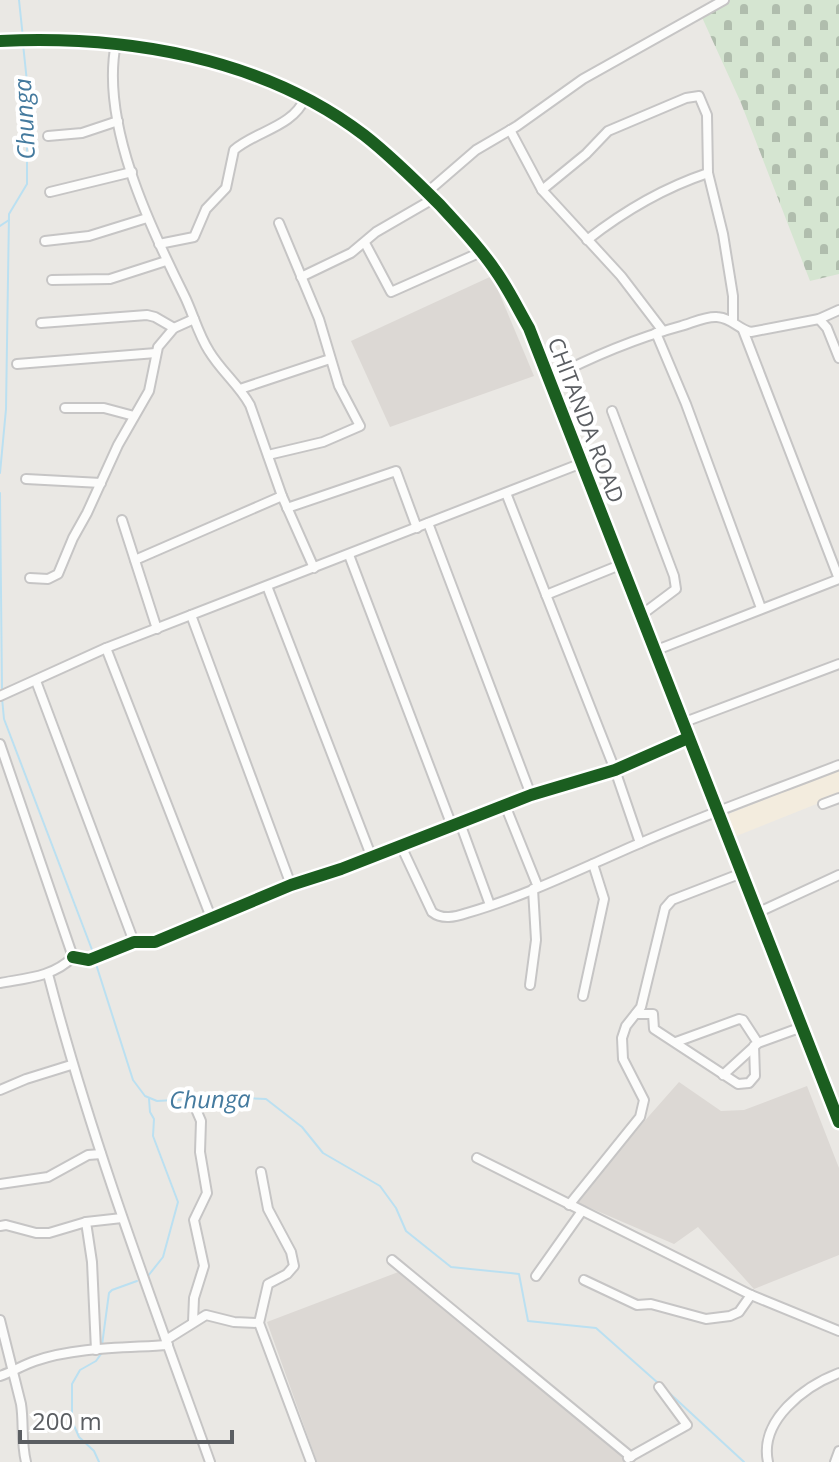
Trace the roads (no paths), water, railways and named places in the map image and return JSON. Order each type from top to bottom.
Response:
[{"type":"street","points":[[432,188],[476,150],[583,79],[724,0]]},
{"type":"street","name":"CHITANDA ROAD","points":[[0,41],[116,43],[151,48],[239,70],[305,98],[364,134],[433,199],[496,271],[529,328],[839,1122]]},
{"type":"street","points":[[116,43],[111,71],[118,121],[147,218],[208,350],[250,405],[282,496],[314,568]]},
{"type":"street","points":[[542,190],[586,154],[608,131],[699,96],[707,115],[708,173],[723,234],[733,296],[733,321]]},
{"type":"street","points":[[159,244],[190,239],[197,234],[204,213],[226,188],[234,150],[289,117],[305,98]]},
{"type":"street","points":[[48,136],[82,133],[118,121]]},
{"type":"street","points":[[510,130],[542,190],[621,276],[659,332],[761,608]]},
{"type":"street","points":[[50,192],[132,172]]},
{"type":"street","points":[[587,240],[665,189],[708,173]]},
{"type":"street","points":[[301,277],[327,266],[365,243],[376,232],[433,199]]},
{"type":"street","points":[[45,241],[89,236],[147,218]]},
{"type":"street","points":[[268,455],[323,442],[360,426],[339,386],[319,319],[279,223]]},
{"type":"street","points":[[365,243],[391,292],[481,252]]},
{"type":"street","points":[[52,280],[110,279],[166,261]]},
{"type":"street","points":[[743,330],[758,331],[819,319],[839,310]]},
{"type":"street","points":[[41,323],[147,315],[174,328]]},
{"type":"street","points":[[547,380],[591,357],[659,332],[714,317],[733,321],[743,330],[839,579],[654,651]]},
{"type":"street","points":[[30,578],[48,579],[58,574],[73,538],[149,391],[156,353],[174,328],[194,319]]},
{"type":"street","points":[[819,319],[827,328],[839,358]]},
{"type":"street","points":[[17,364],[156,353]]},
{"type":"street","points":[[240,389],[330,359]]},
{"type":"street","points":[[65,408],[104,408],[134,416]]},
{"type":"street","points":[[612,411],[674,576],[676,589],[640,616]]},
{"type":"street","points":[[2,696],[106,648],[582,463]]},
{"type":"street","points":[[287,508],[396,471],[417,528]]},
{"type":"street","points":[[26,479],[101,483]]},
{"type":"street","points":[[506,493],[615,770],[640,843]]},
{"type":"street","points":[[135,560],[282,496]]},
{"type":"street","points":[[122,520],[157,629]]},
{"type":"street","points":[[428,523],[531,795]]},
{"type":"street","points":[[349,555],[490,905]]},
{"type":"street","points":[[546,595],[620,565]]},
{"type":"street","points":[[267,586],[372,858]]},
{"type":"street","points":[[191,615],[291,885]]},
{"type":"street","points":[[106,648],[212,920]]},
{"type":"street","points":[[682,723],[839,664]]},
{"type":"street","points":[[36,681],[134,942]]},
{"type":"street","points":[[73,957],[89,960],[134,942],[155,942],[291,885],[372,858],[531,795],[615,770],[688,738]]},
{"type":"street","points":[[0,744],[73,957]]},
{"type":"street","points":[[401,846],[432,912],[438,917],[467,913],[839,765]]},
{"type":"street","points":[[823,804],[839,798]]},
{"type":"street","points":[[505,805],[536,888],[536,940],[530,985]]},
{"type":"street","points":[[583,996],[604,899],[593,864]]},
{"type":"street","points":[[569,1205],[644,1109],[642,1092],[623,1059],[621,1049],[626,1026],[641,1007],[653,951],[668,903],[742,873]]},
{"type":"street","points":[[757,913],[839,875]]},
{"type":"street","points":[[0,983],[48,974],[73,957]]},
{"type":"street","points":[[48,974],[71,1065],[122,1218],[210,1462]]},
{"type":"street","points":[[636,1014],[653,1014],[654,1029],[723,1075],[743,1085],[753,1080],[756,1044],[743,1020],[676,1042]]},
{"type":"street","points":[[723,1075],[756,1044],[802,1027]]},
{"type":"street","points":[[0,1090],[71,1065]]},
{"type":"street","points":[[193,1322],[194,1298],[204,1266],[194,1220],[207,1193],[200,1152],[201,1121],[195,1107]]},
{"type":"street","points":[[0,1184],[48,1177],[88,1155],[101,1154]]},
{"type":"street","points":[[477,1158],[751,1295],[839,1331]]},
{"type":"street","points":[[261,1172],[268,1209],[291,1252],[294,1266],[287,1274],[268,1284],[259,1323],[311,1462]]},
{"type":"street","points":[[536,1276],[582,1211]]},
{"type":"street","points":[[0,1226],[49,1233],[86,1222],[122,1218]]},
{"type":"street","points":[[86,1222],[92,1262],[96,1350]]},
{"type":"street","points":[[392,1260],[631,1459],[687,1425],[659,1387]]},
{"type":"street","points":[[584,1280],[637,1305],[651,1304],[706,1319],[739,1312],[751,1295]]},
{"type":"street","points":[[0,1376],[36,1361],[167,1342],[206,1315],[234,1322],[259,1323]]},
{"type":"street","points":[[0,1320],[23,1418],[21,1427],[26,1462]]},
{"type":"street","points":[[768,1462],[767,1442],[774,1424],[799,1395],[839,1373]]},
{"type":"street","points":[[835,1462],[839,1451]]},
{"type":"waterway","name":"Chunga","points":[[19,0],[23,38]]},
{"type":"waterway","name":"Chunga","points":[[0,473],[6,409],[9,214],[27,184],[27,82],[23,44]]},
{"type":"waterway","points":[[0,226],[9,220]]},
{"type":"waterway","name":"Chunga","points":[[0,493],[2,691]]},
{"type":"waterway","name":"Chunga","points":[[2,698],[4,719],[94,955]]},
{"type":"waterway","name":"Chunga","points":[[95,961],[133,1080],[145,1096],[157,1101],[227,1097],[266,1099],[302,1127],[323,1153],[380,1186],[396,1208],[406,1231],[451,1267],[519,1274],[528,1321],[596,1328],[658,1383]]},
{"type":"waterway","points":[[148,1276],[163,1257],[178,1202],[153,1136],[154,1119],[149,1099]]},
{"type":"waterway","points":[[102,1345],[109,1293],[137,1281]]},
{"type":"waterway","points":[[99,1462],[94,1451],[79,1437],[72,1421],[72,1384],[80,1370],[96,1361],[101,1354]]},
{"type":"waterway","name":"Chunga","points":[[666,1390],[744,1462]]}]
